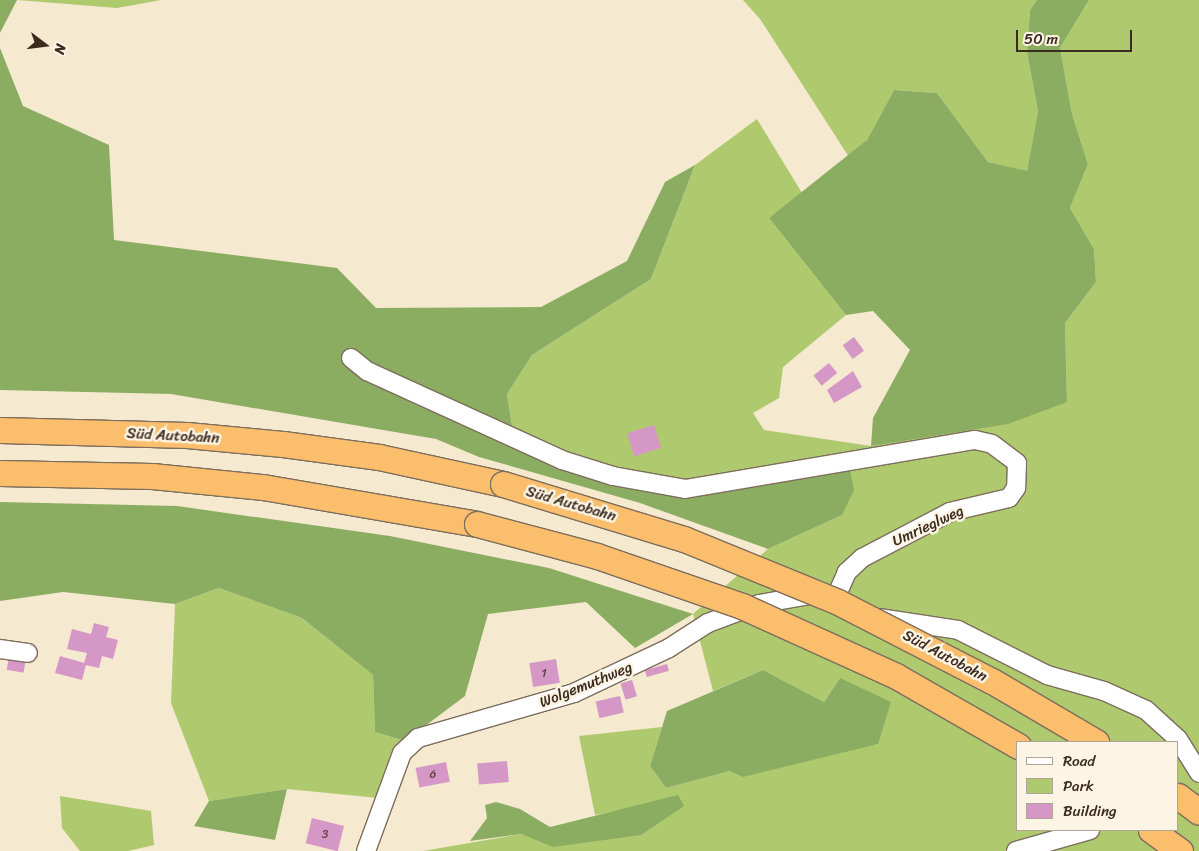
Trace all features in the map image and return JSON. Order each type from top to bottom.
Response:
[{"type":"highway","name":"Süd Autobahn","points":[[0,430],[187,435],[283,444],[379,457],[503,484],[684,539],[838,602],[992,681],[1094,741]]},
{"type":"highway","points":[[0,473],[152,476],[263,487],[477,524],[597,556],[742,606],[896,676],[1016,745]]},
{"type":"highway","points":[[1179,799],[1199,812]]},
{"type":"highway","points":[[1152,831],[1180,851]]},
{"type":"street","name":"Umrieglweg","points":[[351,358],[367,371],[562,460],[613,476],[685,489],[858,463],[942,442],[975,440],[1008,453],[1017,463],[1018,478],[1009,498],[950,512],[862,558],[847,572],[839,590]]},
{"type":"street","points":[[839,590],[854,608],[873,617],[958,630],[1048,675],[1104,691],[1146,710],[1178,738],[1199,773]]},
{"type":"street","name":"Wolgemuthweg","points":[[366,851],[402,753],[418,738],[574,693],[669,648],[708,623],[759,604],[839,590]]},
{"type":"street","points":[[0,649],[28,653]]},
{"type":"street","points":[[1179,798],[1199,792]]},
{"type":"street","points":[[1016,851],[1086,831]]},
{"type":"green space","points":[[0,0],[17,0],[0,33]]},
{"type":"green space","points":[[17,0],[161,0],[117,8]]},
{"type":"green space","points":[[743,0],[1037,0],[1030,10],[1027,53],[1038,111],[1027,172],[988,162],[937,93],[894,90],[867,140],[849,157],[760,19]]},
{"type":"green space","points":[[1037,0],[1089,0],[1060,48],[1072,114],[1088,164],[1070,208],[1094,249],[1096,282],[1065,323],[1067,402],[1008,424],[871,446],[873,418],[910,350],[873,311],[846,315],[769,218],[867,140],[894,90],[937,93],[988,162],[1027,171],[1038,111],[1027,53],[1030,10]]},
{"type":"green space","points":[[1089,0],[1199,0],[1199,851],[423,851],[521,834],[553,846],[632,808],[595,815],[579,736],[662,727],[650,766],[666,788],[730,771],[878,744],[840,678],[824,702],[763,670],[713,691],[693,614],[768,549],[842,515],[683,492],[515,444],[507,394],[532,355],[651,279],[695,165],[757,119],[802,193],[769,218],[846,315],[783,367],[779,398],[753,413],[764,430],[871,446],[1067,402],[1065,323],[1096,282],[1094,249],[1070,208],[1088,164],[1072,114],[1060,48]]},
{"type":"green space","points":[[0,48],[23,106],[109,145],[114,240],[337,268],[376,308],[541,307],[627,261],[665,182],[695,165],[651,279],[532,355],[507,394],[515,444],[626,481],[737,485],[850,470],[854,490],[842,515],[768,549],[640,503],[479,457],[436,439],[171,394],[0,390]]},
{"type":"green space","points":[[0,502],[177,506],[390,536],[549,568],[693,614],[635,648],[586,602],[488,614],[465,696],[405,741],[375,732],[373,675],[302,618],[219,588],[175,604],[63,592],[0,601]]},
{"type":"green space","points":[[219,588],[302,618],[373,675],[375,732],[405,741],[388,799],[287,789],[209,801],[171,703],[175,604]]},
{"type":"green space","points":[[763,670],[824,702],[840,678],[891,702],[878,744],[743,777],[730,771],[666,788],[650,766],[667,711]]},
{"type":"green space","points":[[287,789],[275,840],[194,826],[209,801]]},
{"type":"green space","points":[[678,795],[684,806],[641,835],[553,847],[521,834],[470,841],[487,818],[485,805],[496,802],[520,809],[550,827]]},
{"type":"green space","points":[[60,796],[151,811],[154,845],[128,851],[80,851],[62,828]]},
{"type":"building","points":[[854,337],[864,351],[853,359],[843,345]]},
{"type":"building","points":[[829,363],[837,373],[822,386],[813,376]]},
{"type":"building","points":[[853,371],[862,387],[834,403],[827,390]]},
{"type":"building","points":[[654,425],[661,448],[634,456],[627,433]]},
{"type":"building","points":[[94,623],[109,627],[106,637],[118,640],[113,659],[102,656],[99,668],[86,665],[82,680],[55,673],[60,656],[84,663],[87,653],[67,649],[72,629],[91,634]]},
{"type":"building","points":[[9,657],[26,660],[23,673],[7,670]]},
{"type":"building","points":[[556,659],[560,683],[533,687],[529,663]]},
{"type":"building","points":[[667,664],[669,671],[647,677],[645,670]]},
{"type":"building","points":[[632,680],[637,696],[625,700],[621,684]]},
{"type":"building","points":[[620,696],[624,713],[599,718],[596,702]]},
{"type":"building","points":[[507,761],[509,782],[479,785],[477,764]]},
{"type":"building","points":[[446,762],[450,782],[419,788],[416,768]]},
{"type":"building","points":[[312,818],[344,826],[338,851],[306,843]]}]
